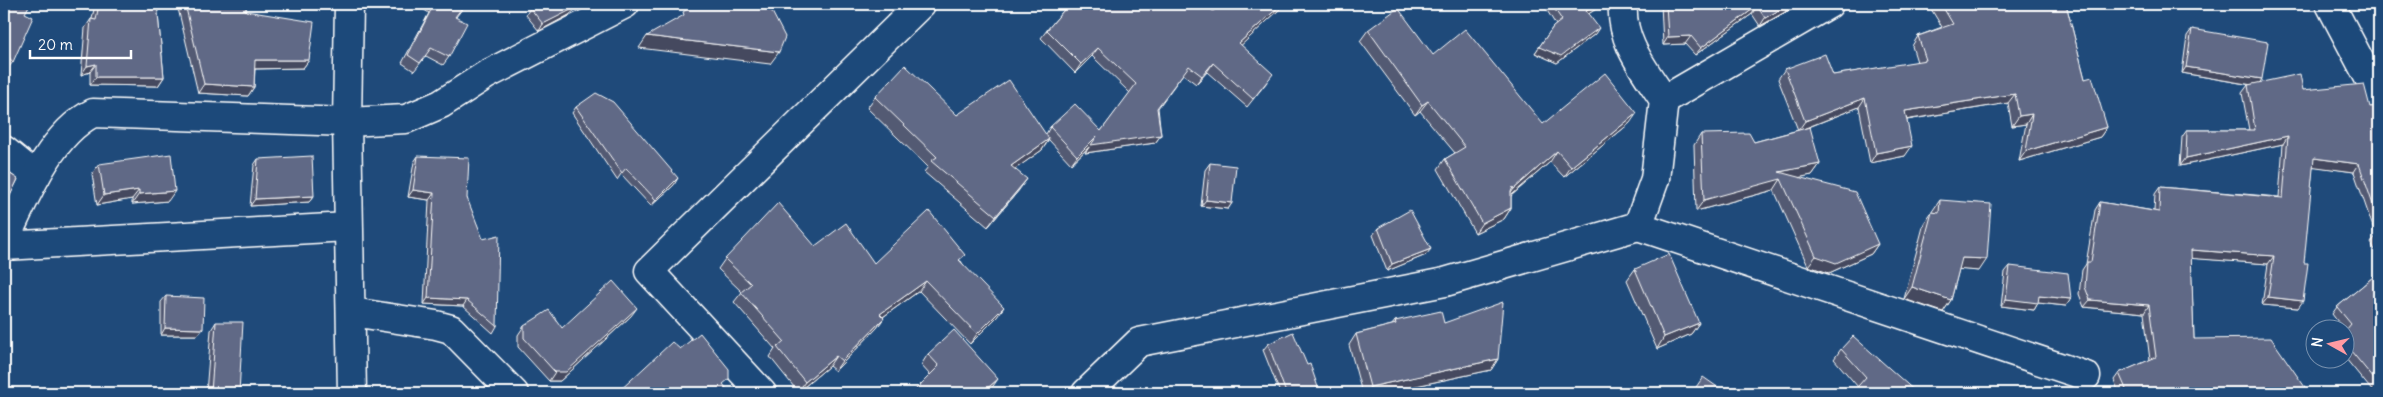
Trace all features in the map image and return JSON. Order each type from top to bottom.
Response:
[{"type":"street","points":[[349,4],[347,122],[352,393]]},
{"type":"street","points":[[4,242],[36,176],[67,132],[82,118],[93,113],[347,122],[406,119],[432,108],[486,75],[625,4]]},
{"type":"street","points":[[762,393],[649,270],[921,4]]},
{"type":"street","points":[[1624,4],[1623,27],[1629,45],[1664,100],[1654,179],[1638,226]]},
{"type":"street","points":[[1664,100],[1829,4]]},
{"type":"street","points":[[2330,4],[2379,97]]},
{"type":"street","points":[[4,150],[36,176]]},
{"type":"street","points":[[1086,393],[1138,342],[1445,282],[1638,226],[2086,376]]},
{"type":"street","points":[[4,246],[348,227]]},
{"type":"street","points":[[352,312],[436,325],[451,330],[514,393]]},
{"type":"building","points":[[4,4],[30,4],[25,13],[33,17],[13,62],[4,52]]},
{"type":"building","points":[[99,4],[157,4],[164,77],[96,77],[96,64],[87,66],[91,19],[96,20]]},
{"type":"building","points":[[185,4],[246,4],[246,11],[314,22],[309,60],[255,60],[254,87],[204,84]]},
{"type":"building","points":[[434,4],[465,4],[455,17],[467,23],[449,57],[431,48],[420,63],[408,55]]},
{"type":"building","points":[[537,4],[579,4],[543,24],[530,8]]},
{"type":"building","points":[[694,4],[768,4],[785,37],[779,52],[647,36],[684,15],[683,12]]},
{"type":"building","points":[[1069,4],[1204,4],[1213,11],[1222,4],[1282,4],[1239,43],[1273,74],[1253,99],[1213,63],[1202,76],[1189,66],[1157,108],[1161,135],[1091,145],[1097,136],[1077,156],[1050,127],[1075,104],[1101,131],[1136,84],[1098,48],[1081,64],[1047,30]]},
{"type":"building","points":[[1551,4],[1598,4],[1586,11],[1599,28],[1561,56],[1539,47],[1553,27],[1562,20]]},
{"type":"building","points":[[1666,4],[1790,4],[1765,18],[1757,6],[1701,48],[1691,36],[1668,37]]},
{"type":"building","points":[[1941,4],[2066,4],[2085,79],[2092,77],[2107,127],[2026,151],[2032,114],[2019,116],[2015,94],[1905,111],[1912,146],[1876,153],[1865,98],[1805,121],[1785,69],[1825,54],[1833,75],[1926,60],[1918,36],[1953,24]]},
{"type":"building","points":[[1398,8],[1433,55],[1465,29],[1543,124],[1605,73],[1637,113],[1571,167],[1557,151],[1514,189],[1513,187],[1511,192],[1511,208],[1482,223],[1445,159],[1465,147],[1428,101],[1422,105],[1368,30]]},
{"type":"building","points":[[2192,29],[2268,42],[2262,79],[2186,67]]},
{"type":"building","points":[[905,65],[957,115],[1009,80],[1049,139],[1011,166],[1027,179],[996,216],[931,161],[937,157],[875,97]]},
{"type":"building","points":[[2300,74],[2303,90],[2364,84],[2370,107],[2379,106],[2379,222],[2359,164],[2314,158],[2304,263],[2308,263],[2303,301],[2268,297],[2274,256],[2191,250],[2194,339],[2271,338],[2309,393],[2125,393],[2124,390],[2126,389],[2119,373],[2156,357],[2149,305],[2090,300],[2085,287],[2087,262],[2091,262],[2100,202],[2159,212],[2160,187],[2283,198],[2288,136],[2186,158],[2187,130],[2255,130],[2248,85]]},
{"type":"building","points":[[596,93],[613,102],[678,178],[656,200],[626,168],[622,173],[576,107]]},
{"type":"building","points":[[1810,127],[1820,164],[1779,172],[1855,192],[1878,244],[1836,263],[1816,256],[1781,179],[1704,200],[1701,134],[1749,133],[1754,142]]},
{"type":"building","points":[[171,154],[175,191],[139,194],[139,190],[104,195],[99,164]]},
{"type":"building","points":[[312,156],[314,196],[255,199],[258,159]]},
{"type":"building","points":[[418,156],[469,158],[467,198],[483,239],[499,235],[497,326],[467,300],[428,298],[434,193],[413,190]]},
{"type":"building","points":[[1210,163],[1236,166],[1232,203],[1206,200]]},
{"type":"building","points":[[4,170],[18,179],[4,205]]},
{"type":"building","points":[[1940,200],[1991,204],[1987,259],[1962,258],[1951,300],[1912,287],[1932,212],[1939,213]]},
{"type":"building","points":[[778,203],[815,246],[846,223],[874,263],[929,211],[965,255],[959,260],[1004,307],[977,334],[926,281],[880,314],[884,318],[842,361],[836,356],[805,382],[777,347],[784,341],[741,292],[751,284],[725,259]]},
{"type":"building","points":[[1410,210],[1431,249],[1392,264],[1378,228]]},
{"type":"building","points":[[1669,254],[1699,323],[1664,337],[1635,269]]},
{"type":"building","points":[[2010,266],[2068,273],[2071,299],[2039,296],[2038,303],[2006,299]]},
{"type":"building","points":[[2379,272],[2379,385],[2356,357],[2356,320],[2348,320],[2337,307]]},
{"type":"building","points":[[613,281],[637,308],[566,372],[555,372],[524,338],[524,326],[549,310],[562,328]]},
{"type":"building","points":[[166,296],[204,298],[203,329],[165,328]]},
{"type":"building","points":[[1503,302],[1498,359],[1370,387],[1356,334],[1396,324],[1395,321],[1441,311],[1444,323]]},
{"type":"building","points":[[216,322],[243,322],[239,393],[211,393]]},
{"type":"building","points":[[954,330],[998,379],[982,393],[912,393],[939,366],[928,354]]},
{"type":"building","points":[[1293,332],[1307,365],[1310,364],[1320,393],[1286,393],[1268,344]]},
{"type":"building","points":[[700,333],[729,369],[729,379],[723,384],[730,393],[617,393],[672,342],[680,349]]},
{"type":"building","points":[[1853,336],[1917,393],[1852,393],[1866,377],[1841,349]]},
{"type":"building","points":[[1703,377],[1726,393],[1692,393]]}]
